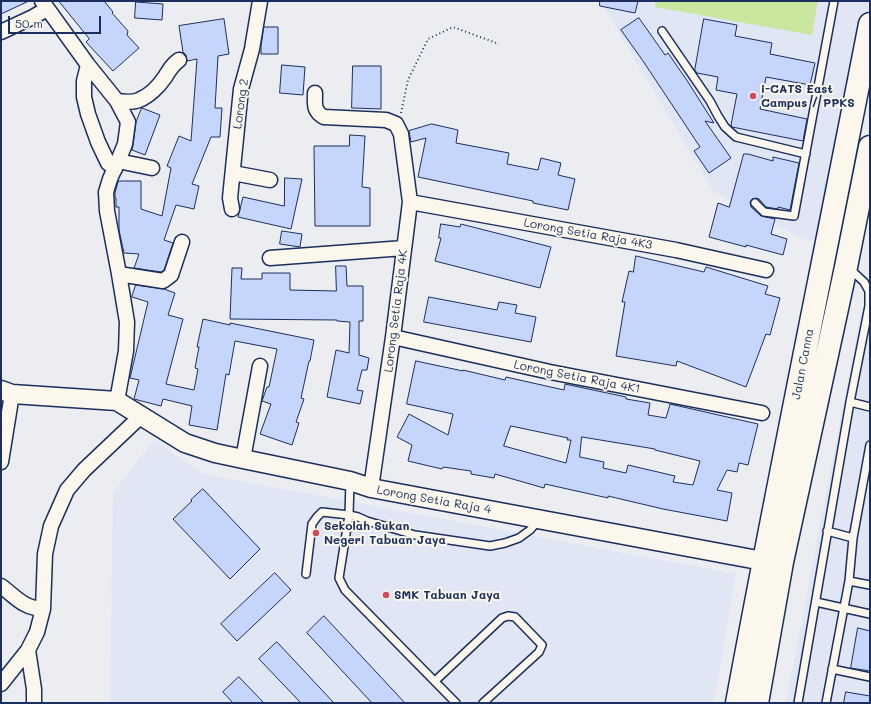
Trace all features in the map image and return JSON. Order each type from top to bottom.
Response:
[{"type":"highway","name":"Jalan Canna","points":[[737,703],[763,561],[870,24]]},
{"type":"highway","name":"Jalan Canna","points":[[756,703],[784,554],[846,267],[870,147]]},
{"type":"street","name":"Lorong 2","points":[[232,209],[230,198],[231,183],[240,89],[252,49],[260,1]]},
{"type":"street","points":[[1,32],[33,17],[44,5],[117,101],[128,122],[125,144],[106,192],[107,211],[127,322],[126,351],[117,401],[7,392],[1,462]]},
{"type":"street","points":[[117,101],[128,102],[139,100],[153,91],[171,67],[179,60]]},
{"type":"street","points":[[88,64],[84,81],[84,97],[88,114],[98,142],[108,163],[152,168]]},
{"type":"street","points":[[315,93],[316,108],[319,114],[324,117],[386,120],[396,124],[401,134]]},
{"type":"street","name":"Lorong Setia Raja 4K","points":[[372,488],[410,202],[401,134]]},
{"type":"street","points":[[233,173],[270,180]]},
{"type":"street","name":"Lorong Setia Raja 4K3","points":[[410,202],[676,250],[766,270]]},
{"type":"street","points":[[119,274],[164,281],[171,275],[182,242]]},
{"type":"street","points":[[270,258],[404,248]]},
{"type":"street","name":"Lorong Setia Raja 4K1","points":[[393,337],[550,372],[762,413]]},
{"type":"street","points":[[242,459],[260,366]]},
{"type":"street","name":"Lorong Setia Raja 4","points":[[117,401],[186,443],[215,453],[350,481],[372,488],[763,561]]},
{"type":"street","points":[[1,684],[28,650],[37,632],[43,609],[45,554],[51,526],[67,490],[84,470],[141,416]]},
{"type":"street","points":[[1,586],[21,602],[34,608],[43,609]]},
{"type":"street","points":[[28,650],[34,689],[34,703]]},
{"type":"lane","points":[[755,203],[764,212],[794,216],[834,1]]},
{"type":"lane","points":[[662,31],[710,101],[725,127],[736,137],[806,154]]},
{"type":"lane","points":[[798,703],[850,402],[869,306],[869,291],[864,282],[846,267]]},
{"type":"lane","points":[[850,402],[870,407]]},
{"type":"lane","points":[[826,703],[849,581],[853,538],[870,445]]},
{"type":"lane","points":[[350,481],[349,515],[339,578],[345,590],[456,703]]},
{"type":"lane","points":[[306,574],[312,524],[322,512],[358,517],[415,535],[490,546],[506,543],[519,538],[530,530],[539,519]]},
{"type":"lane","points":[[828,531],[853,538]]},
{"type":"lane","points":[[849,581],[870,585]]},
{"type":"lane","points":[[816,602],[870,614]]},
{"type":"lane","points":[[435,681],[502,618],[508,616],[515,617],[542,645],[539,652],[483,703]]},
{"type":"lane","points":[[832,669],[870,677]]},
{"type":"path","points":[[401,134],[400,118],[408,80],[428,39],[453,27],[499,44]]},
{"type":"shaded area","name":"i-CATS East Campus / PPKS","points":[[600,1],[869,1],[820,241],[804,239],[713,191]]},
{"type":"shaded area","points":[[869,271],[870,703],[786,703]]},
{"type":"shaded area","name":"Sekolah Sukan Negeri Tabuan Jaya","points":[[154,440],[203,474],[736,574],[714,703],[110,703],[113,493]]},
{"type":"green space","points":[[656,1],[818,1],[812,35],[655,7]]},
{"type":"building","points":[[1,1],[29,1],[1,14]]},
{"type":"building","points":[[59,1],[104,1],[113,12],[112,13],[128,31],[127,35],[139,48],[113,71],[86,42],[89,39]]},
{"type":"building","points":[[600,1],[638,1],[635,13],[600,6]]},
{"type":"building","points":[[136,2],[163,4],[162,20],[135,18]]},
{"type":"building","points":[[639,18],[665,55],[668,53],[688,82],[714,123],[705,121],[731,158],[709,173],[694,151],[700,147],[621,30]]},
{"type":"building","points":[[224,19],[229,54],[218,56],[215,108],[222,108],[220,137],[211,137],[192,184],[199,186],[194,209],[176,205],[164,240],[173,243],[164,270],[161,272],[134,268],[139,254],[124,253],[119,230],[119,207],[116,207],[115,198],[118,182],[141,181],[141,209],[162,216],[171,168],[167,166],[179,136],[191,141],[197,59],[187,61],[186,55],[183,52],[179,26]]},
{"type":"building","points":[[704,19],[737,25],[735,36],[772,43],[770,54],[815,63],[810,85],[766,77],[760,109],[807,119],[803,141],[732,127],[731,125],[737,94],[716,90],[718,77],[697,73],[695,70]]},
{"type":"building","points":[[264,27],[278,27],[278,54],[261,54]]},
{"type":"building","points":[[282,65],[305,67],[303,95],[280,93]]},
{"type":"building","points":[[353,66],[381,66],[381,109],[352,108]]},
{"type":"building","points":[[142,108],[160,115],[145,155],[132,150],[136,122]]},
{"type":"building","points":[[432,124],[458,130],[456,143],[509,153],[507,164],[538,170],[541,158],[561,163],[558,175],[575,179],[568,210],[533,203],[533,201],[418,177],[426,138],[411,142],[409,131]]},
{"type":"building","points":[[350,135],[365,136],[362,187],[370,188],[370,226],[315,226],[314,146],[349,146]]},
{"type":"building","points":[[744,154],[773,161],[773,157],[799,163],[790,210],[778,207],[778,209],[766,207],[759,199],[756,198],[752,199],[750,202],[751,207],[761,216],[775,219],[771,234],[787,239],[783,255],[709,237],[718,203],[729,207]]},
{"type":"building","points":[[285,178],[302,179],[291,229],[238,217],[243,197],[284,206]]},
{"type":"building","points":[[441,224],[460,227],[461,224],[551,247],[540,288],[435,261],[441,238],[439,238]]},
{"type":"building","points":[[282,231],[302,234],[300,247],[280,244]]},
{"type":"building","points":[[636,256],[704,272],[706,267],[768,286],[765,294],[780,298],[770,335],[766,334],[746,387],[677,361],[676,366],[616,356],[625,302],[622,302],[629,271],[633,272]]},
{"type":"building","points":[[336,266],[346,266],[347,286],[363,286],[363,321],[359,321],[359,355],[369,358],[367,370],[362,370],[357,390],[363,391],[360,404],[327,397],[336,350],[349,353],[350,322],[337,320],[230,319],[232,268],[242,268],[241,279],[262,279],[262,273],[290,273],[290,290],[336,291]]},
{"type":"building","points":[[136,285],[164,289],[175,293],[168,315],[183,319],[166,384],[194,390],[198,369],[195,368],[199,347],[197,347],[203,319],[314,340],[301,398],[304,399],[296,422],[299,423],[292,445],[260,434],[271,404],[262,401],[267,387],[269,387],[277,349],[235,341],[229,375],[226,374],[217,430],[189,425],[192,406],[163,399],[161,406],[134,399],[139,380],[130,378],[148,302],[132,297]]},
{"type":"building","points":[[429,297],[497,310],[499,302],[517,305],[515,313],[536,317],[531,342],[424,322]]},
{"type":"building","points":[[416,361],[505,380],[506,377],[564,390],[565,384],[626,397],[626,399],[650,403],[648,415],[666,418],[670,404],[758,424],[748,465],[739,463],[737,472],[727,470],[717,490],[732,493],[727,521],[545,484],[544,488],[495,474],[494,478],[471,474],[471,471],[443,467],[442,469],[408,461],[412,445],[397,437],[409,414],[448,435],[453,414],[407,404]],"holes":[[[511,426],[568,438],[567,440],[571,440],[566,463],[504,446]],[[582,437],[655,449],[700,461],[693,485],[673,482],[675,476],[628,465],[626,473],[603,468],[604,462],[580,457]]]},
{"type":"building","points":[[203,489],[260,549],[230,579],[173,519]]},
{"type":"building","points":[[275,573],[291,590],[237,641],[221,624]]},
{"type":"building","points":[[324,616],[405,703],[372,703],[307,633]]},
{"type":"building","points":[[858,628],[870,631],[870,671],[851,668]]},
{"type":"building","points":[[277,642],[334,703],[301,703],[259,659]]},
{"type":"building","points":[[239,677],[264,703],[233,703],[223,692]]},
{"type":"building","points":[[846,692],[870,696],[870,703],[844,703]]},
{"type":"place","name":"i-CATS East Campus / PPKS","points":[[753,96]]},
{"type":"place","name":"Sekolah Sukan Negeri Tabuan Jaya","points":[[316,533]]},
{"type":"place","name":"SMK Tabuan Jaya","points":[[386,595]]}]
